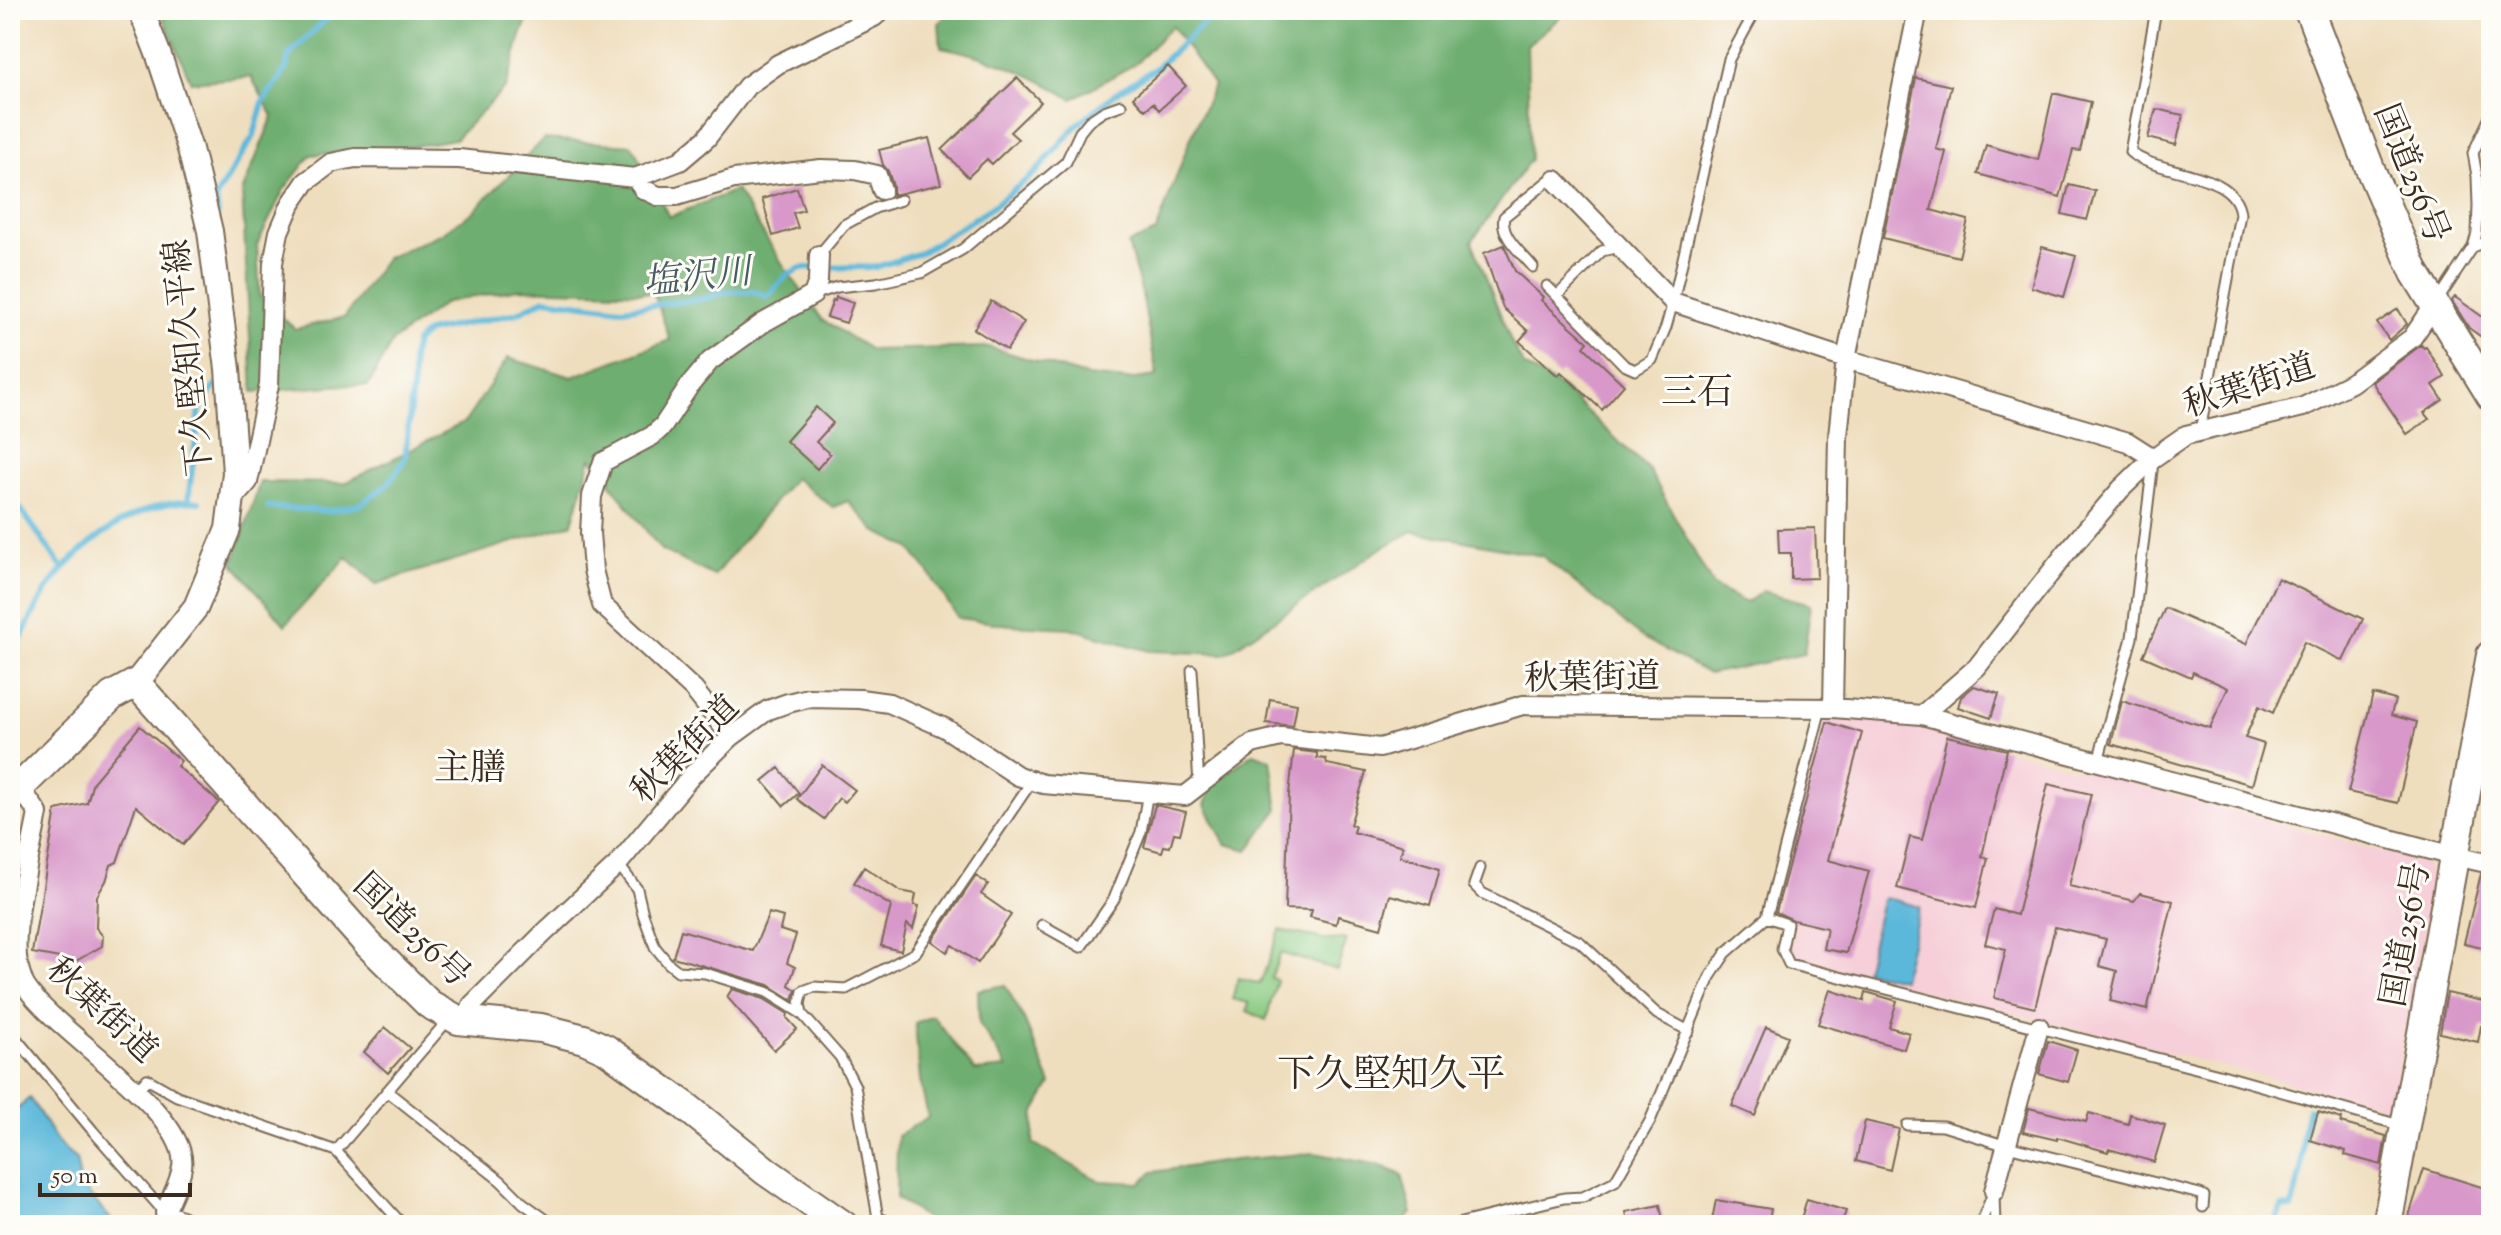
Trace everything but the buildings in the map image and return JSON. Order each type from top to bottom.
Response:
[{"type":"highway","name":"国道256号","points":[[2309,10],[2371,171],[2415,273],[2491,396]]},
{"type":"highway","name":"国道256号","points":[[2387,1225],[2491,655]]},
{"type":"highway","name":"国道256号","points":[[136,683],[367,943],[429,1004],[459,1019],[541,1028],[584,1039],[606,1049],[684,1105],[767,1172],[843,1225]]},
{"type":"highway","points":[[15,792],[112,696],[136,683]]},
{"type":"main road","name":"下久堅知久平線","points":[[136,683],[196,607],[228,529],[235,473],[228,369],[210,231],[190,149],[141,10]]},
{"type":"street","points":[[233,499],[248,482],[269,385],[273,263],[279,232],[291,204],[306,182],[331,163],[355,158],[459,159],[635,178],[680,161],[706,139],[747,86],[778,64],[874,17],[882,10]]},
{"type":"street","points":[[1827,708],[1838,436],[1846,359],[1918,10]]},
{"type":"street","points":[[635,178],[643,189],[658,196],[677,196],[734,179],[821,169],[855,170],[877,175],[882,190]]},
{"type":"street","points":[[1555,180],[1673,302],[1846,359],[2128,442],[2153,458]]},
{"type":"street","points":[[731,737],[694,690],[602,605],[593,570],[590,533],[592,496],[603,462],[652,436],[663,426],[710,361],[816,288],[819,255]]},
{"type":"street","name":"秋葉街道","points":[[459,1019],[618,864],[692,775],[731,737],[768,710],[808,698],[889,703],[945,728],[1018,776],[1043,784],[1185,796],[1252,744],[1281,737],[1380,748],[1523,705],[1827,708],[1922,715],[1977,667],[2066,553],[2121,489],[2153,458],[2186,435],[2303,407],[2351,383],[2412,338],[2434,306]]},
{"type":"street","points":[[1922,715],[2491,864]]},
{"type":"street","name":"秋葉街道","points":[[15,792],[38,813],[17,941],[18,962],[25,986],[136,1092]]},
{"type":"street","points":[[1994,1191],[2039,1027]]},
{"type":"street","points":[[136,1092],[166,1121],[179,1144],[183,1166],[165,1213],[192,1225]]},
{"type":"lane","points":[[1547,286],[1624,365],[1635,370],[1652,360],[1673,302],[1729,59],[1756,10]]},
{"type":"lane","points":[[2156,10],[2130,152],[2141,161],[2218,184],[2234,196],[2240,214],[2200,431]]},
{"type":"lane","points":[[816,288],[876,283],[921,273],[963,249],[1066,162],[1080,132],[1089,121],[1121,105]]},
{"type":"lane","name":"秋葉街道","points":[[2434,306],[2473,247],[2478,206],[2473,153],[2491,115]]},
{"type":"lane","points":[[1533,267],[1506,235],[1502,226],[1504,217],[1548,181],[1555,180]]},
{"type":"lane","points":[[819,255],[844,225],[875,208],[901,200]]},
{"type":"lane","points":[[2473,247],[2491,240]]},
{"type":"lane","points":[[1557,296],[1602,251],[1620,247]]},
{"type":"lane","points":[[2098,761],[2132,638],[2153,458]]},
{"type":"lane","points":[[1192,670],[1199,785]]},
{"type":"lane","points":[[1453,1225],[1564,1198],[1583,1197],[1615,1181],[1650,1121],[1710,977],[1726,953],[1767,917],[1827,708]]},
{"type":"lane","points":[[802,1014],[800,1004],[803,991],[814,987],[846,989],[915,953],[1032,781]]},
{"type":"lane","points":[[1042,925],[1081,947],[1114,899],[1141,832],[1148,792]]},
{"type":"lane","points":[[618,864],[637,889],[655,947],[668,963],[678,971],[705,973],[767,992],[802,1014],[840,1057],[855,1086],[878,1218],[898,1225]]},
{"type":"lane","points":[[1480,868],[1474,885],[1482,893],[1580,942],[1657,1014],[1689,1031]]},
{"type":"lane","points":[[1767,917],[1787,924],[1782,949],[1789,964],[2219,1074],[2406,1127]]},
{"type":"lane","name":"秋葉街道","points":[[136,1092],[147,1079],[177,1096],[336,1151],[387,1091],[459,1019]]},
{"type":"lane","points":[[10,1031],[165,1213]]},
{"type":"lane","points":[[387,1091],[552,1224]]},
{"type":"lane","points":[[1907,1125],[1943,1126],[2007,1146],[2200,1194],[2204,1196],[2203,1207]]},
{"type":"lane","points":[[336,1151],[403,1225]]},
{"type":"lane","points":[[1980,1225],[1994,1191]]},
{"type":"lane","points":[[1994,1191],[1995,1225]]},
{"type":"shaded area","points":[[1824,712],[1920,726],[2424,863],[2436,877],[2391,1103],[2384,1107],[1793,958],[1788,949],[1796,923],[1773,915]]},
{"type":"green space","points":[[160,10],[532,10],[522,32],[506,87],[455,139],[414,146],[311,155],[283,191],[257,245],[260,297],[295,329],[345,317],[386,258],[442,233],[473,212],[544,139],[632,145],[669,217],[736,190],[785,268],[823,320],[871,350],[989,347],[1086,376],[1127,380],[1157,376],[1142,294],[1128,244],[1156,232],[1214,85],[1172,26],[1135,64],[1072,99],[1009,67],[941,47],[939,23],[951,10],[1569,10],[1527,45],[1530,160],[1472,241],[1512,344],[1524,366],[1562,388],[1649,470],[1713,586],[1746,603],[1763,591],[1811,604],[1804,654],[1709,674],[1643,638],[1542,556],[1413,531],[1377,551],[1225,654],[1149,651],[1070,628],[958,618],[910,548],[875,531],[848,501],[833,507],[794,478],[714,576],[661,550],[591,458],[572,524],[376,584],[347,557],[285,625],[233,563],[260,482],[345,483],[465,422],[508,358],[572,377],[670,340],[654,293],[519,289],[446,302],[393,341],[368,386],[253,392],[242,192],[273,116],[251,77],[191,82]]},
{"type":"green space","points":[[1254,753],[1271,760],[1278,810],[1248,850],[1225,844],[1205,805],[1213,782]]},
{"type":"green space","points":[[1280,930],[1328,940],[1347,939],[1337,970],[1281,953],[1271,978],[1277,980],[1266,1020],[1247,1011],[1249,1003],[1232,999],[1238,978],[1260,984]]},
{"type":"green space","points":[[1005,985],[1023,1017],[1051,1084],[1035,1112],[1033,1143],[1100,1181],[1140,1183],[1153,1172],[1314,1153],[1379,1165],[1402,1175],[1412,1213],[1402,1225],[936,1225],[896,1198],[897,1136],[928,1117],[920,1080],[915,1023],[933,1016],[975,1071],[1007,1068],[979,1023],[978,990]]},
{"type":"water","points":[[1883,897],[1920,907],[1902,979],[1865,971]]},
{"type":"water","points":[[29,1098],[56,1139],[76,1159],[81,1185],[116,1225],[10,1225],[10,1099],[19,1108]]},
{"type":"waterway","points":[[218,214],[216,197],[254,135],[263,102],[286,69],[289,55],[325,20],[342,10]]},
{"type":"waterway","name":"塩沢川","points":[[268,507],[328,511],[360,505],[389,483],[405,459],[413,379],[412,358],[416,342],[427,332],[517,313],[545,299],[621,309],[702,299],[730,291],[768,296],[787,275],[801,268],[876,267],[920,253],[992,207],[1035,173],[1077,125],[1116,93],[1156,68],[1218,10]]},
{"type":"waterway","points":[[188,501],[200,408],[215,386]]},
{"type":"waterway","points":[[10,494],[63,569]]},
{"type":"waterway","name":"塩沢川","points":[[10,659],[45,593],[58,575],[92,542],[133,516],[177,503],[199,502]]},
{"type":"waterway","points":[[2274,1225],[2282,1207],[2292,1208],[2301,1170],[2303,1135],[2309,1109]]},
{"type":"waterway","points":[[1987,1225],[1990,1217]]},
{"type":"district","name":"三石","points":[[1697,390]]},
{"type":"district","name":"主膳","points":[[470,766]]},
{"type":"district","name":"下久堅知久平","points":[[1391,1073]]}]
